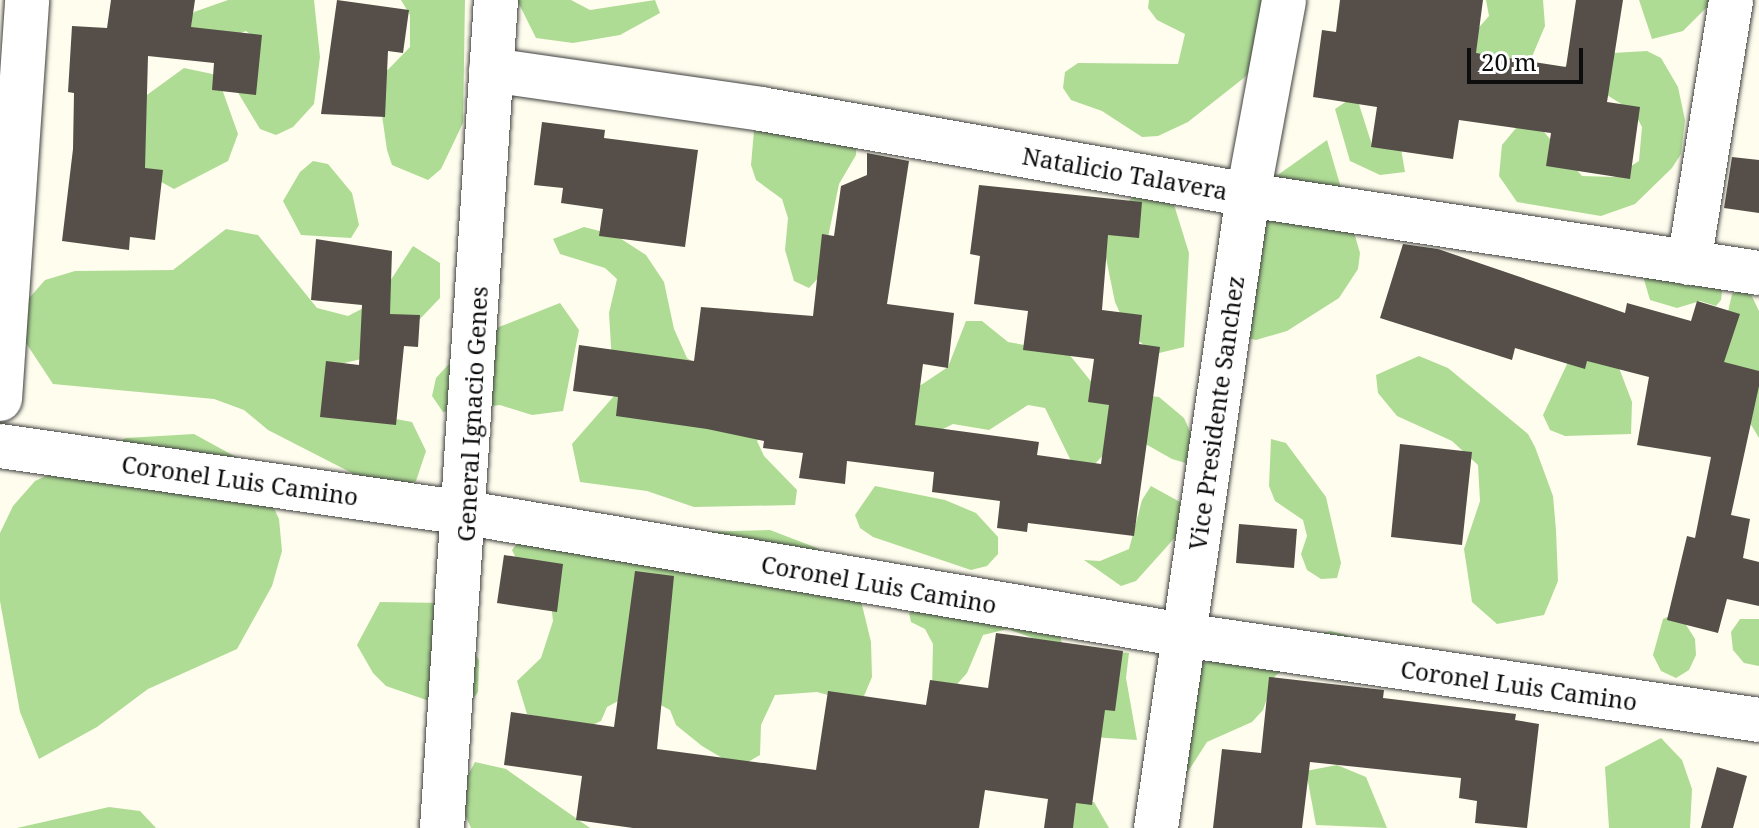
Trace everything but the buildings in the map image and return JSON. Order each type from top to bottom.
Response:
[{"type":"street","points":[[0,399],[27,0]]},
{"type":"street","name":"General Ignacio Genes","points":[[442,828],[467,513],[496,0]]},
{"type":"street","name":"Vice Presidente Sanchez","points":[[1156,828],[1248,195],[1284,0]]},
{"type":"street","points":[[1689,263],[1731,0]]},
{"type":"street","name":"Natalicio Talavera","points":[[491,70],[761,109],[1248,195],[1759,273]]},
{"type":"street","name":"Coronel Luis Camino","points":[[0,446],[467,513],[1183,635],[1759,720]]},
{"type":"green space","points":[[228,0],[314,0],[320,57],[314,104],[293,127],[276,135],[260,129],[234,86],[258,41],[246,31],[215,43],[186,27],[194,12]]},
{"type":"green space","points":[[401,0],[465,0],[463,123],[441,169],[428,180],[392,165],[387,150],[377,81],[410,47],[410,15]]},
{"type":"green space","points":[[517,0],[571,0],[590,10],[655,0],[660,13],[620,35],[573,43],[536,38]]},
{"type":"green space","points":[[1149,0],[1264,0],[1255,63],[1245,77],[1188,122],[1158,136],[1142,137],[1102,111],[1071,100],[1063,88],[1065,72],[1078,63],[1178,64],[1185,34],[1157,20],[1148,8]]},
{"type":"green space","points":[[1486,0],[1543,0],[1545,26],[1531,59],[1516,66],[1484,67],[1467,41],[1489,16]]},
{"type":"green space","points":[[1639,0],[1714,0],[1683,31],[1652,39]]},
{"type":"green space","points":[[1583,43],[1595,54],[1647,51],[1661,58],[1678,87],[1685,120],[1681,154],[1672,168],[1635,204],[1601,216],[1517,202],[1499,176],[1502,145],[1521,122],[1538,125],[1582,176],[1614,177],[1639,161],[1642,127],[1634,112],[1564,68]]},
{"type":"green space","points":[[184,68],[217,75],[238,134],[228,161],[174,189],[145,173],[118,116]]},
{"type":"green space","points":[[816,94],[848,112],[856,124],[856,155],[839,184],[820,276],[809,288],[794,281],[785,250],[788,218],[782,199],[756,180],[751,165],[754,131],[784,100]]},
{"type":"green space","points":[[1356,95],[1372,145],[1401,149],[1405,172],[1380,175],[1350,161],[1335,109]]},
{"type":"green space","points":[[1327,140],[1360,253],[1358,269],[1339,298],[1287,331],[1256,340],[1239,336],[1254,192]]},
{"type":"green space","points":[[313,161],[328,164],[352,193],[359,225],[351,238],[301,235],[283,201],[300,172]]},
{"type":"green space","points":[[1139,189],[1171,195],[1189,253],[1184,347],[1155,354],[1129,333],[1115,302],[1101,234]]},
{"type":"green space","points":[[584,227],[615,235],[646,255],[664,282],[674,329],[687,358],[776,415],[757,441],[764,456],[797,490],[795,505],[694,507],[647,491],[580,482],[572,444],[614,396],[609,313],[617,279],[605,268],[560,254],[553,239]]},
{"type":"green space","points":[[226,229],[258,235],[317,308],[348,316],[377,301],[413,246],[440,263],[440,298],[419,320],[370,357],[340,364],[347,410],[412,422],[426,451],[416,481],[389,492],[268,430],[244,410],[214,399],[53,384],[22,337],[24,304],[45,280],[75,271],[173,270]]},
{"type":"green space","points":[[1643,276],[1723,283],[1721,300],[1716,306],[1700,301],[1677,308],[1650,300]]},
{"type":"green space","points":[[1747,286],[1759,311],[1759,438],[1716,366],[1732,294]]},
{"type":"green space","points":[[560,303],[579,330],[563,411],[532,415],[500,405],[443,412],[432,396],[436,378],[447,366],[499,327]]},
{"type":"green space","points":[[966,321],[982,321],[1008,342],[1068,353],[1098,390],[1159,397],[1184,418],[1203,460],[1189,464],[1172,459],[1142,442],[1112,446],[1091,468],[1075,469],[1045,408],[1028,405],[989,430],[953,424],[939,431],[911,462],[905,386],[921,385],[948,367]]},
{"type":"green space","points":[[1608,339],[1632,402],[1631,434],[1565,436],[1550,430],[1543,415],[1568,362]]},
{"type":"green space","points":[[1419,356],[1448,368],[1528,434],[1535,447],[1553,496],[1556,530],[1558,581],[1544,615],[1497,624],[1472,602],[1464,549],[1480,501],[1478,465],[1452,441],[1397,416],[1378,393],[1376,375]]},
{"type":"green space","points":[[194,434],[247,463],[265,489],[279,519],[282,551],[272,586],[237,649],[148,689],[97,727],[39,759],[20,712],[0,601],[0,533],[13,506],[35,481],[126,438]]},
{"type":"green space","points":[[1271,439],[1286,443],[1326,497],[1341,563],[1337,578],[1321,579],[1307,570],[1301,554],[1307,536],[1303,520],[1275,501],[1269,486]]},
{"type":"green space","points":[[875,486],[945,500],[976,513],[998,537],[998,554],[987,566],[971,570],[873,537],[860,528],[855,515]]},
{"type":"green space","points":[[1151,486],[1180,502],[1179,533],[1136,581],[1121,586],[1084,560],[1100,561],[1129,549],[1142,500]]},
{"type":"green space","points":[[770,530],[817,548],[855,576],[871,642],[872,677],[864,696],[850,701],[817,692],[775,695],[761,725],[760,755],[746,763],[729,762],[702,746],[676,725],[670,710],[655,702],[620,700],[607,707],[601,721],[588,727],[527,714],[517,681],[541,658],[553,621],[551,603],[527,581],[512,550],[523,536]]},
{"type":"green space","points":[[940,600],[1057,624],[1063,647],[1129,653],[1126,678],[1137,740],[1092,737],[1041,641],[1008,629],[983,635],[967,673],[951,691],[932,688],[933,644],[925,629],[911,622],[909,613]]},
{"type":"green space","points":[[380,602],[445,603],[479,660],[478,692],[469,704],[438,704],[386,686],[373,673],[357,645]]},
{"type":"green space","points":[[1678,612],[1695,639],[1696,655],[1689,670],[1676,678],[1661,671],[1653,655],[1663,619]]},
{"type":"green space","points":[[1740,619],[1759,619],[1759,666],[1744,663],[1733,650],[1731,632]]},
{"type":"green space","points":[[1330,631],[1347,635],[1357,648],[1289,666],[1275,676],[1263,710],[1252,722],[1207,742],[1173,795],[1199,664]]},
{"type":"green space","points":[[1661,738],[1682,760],[1692,789],[1690,828],[1609,828],[1605,767]]},
{"type":"green space","points":[[475,762],[506,769],[590,828],[471,828],[457,797]]},
{"type":"green space","points":[[1337,765],[1366,777],[1387,828],[1316,825],[1306,771]]},
{"type":"green space","points":[[1094,802],[1109,828],[1060,828],[1061,803]]},
{"type":"green space","points":[[109,807],[140,811],[156,828],[17,828]]}]
